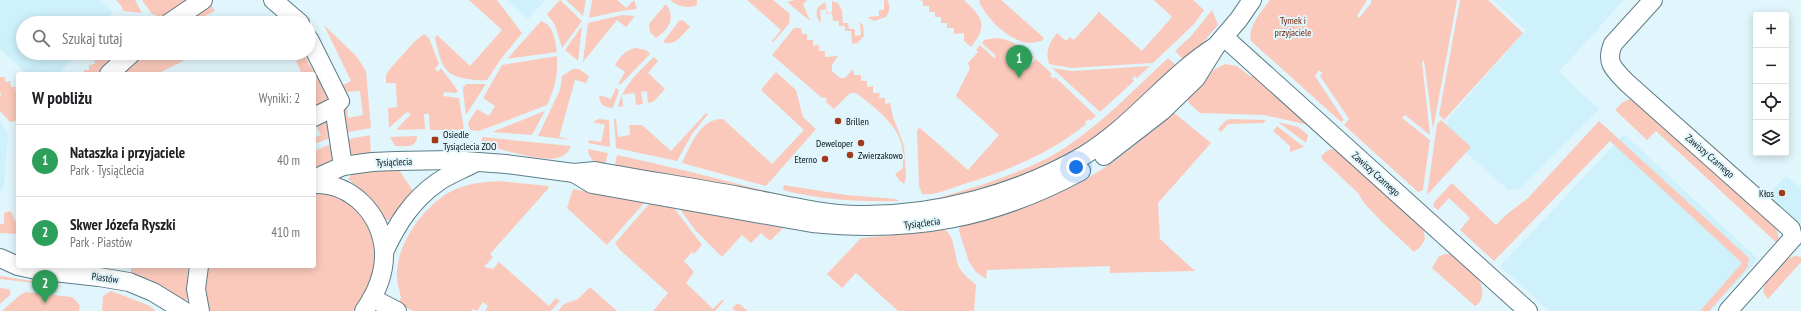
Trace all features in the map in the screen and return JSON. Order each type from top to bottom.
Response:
[{"type":"street","points":[[179,16],[203,0]]},
{"type":"street","points":[[273,0],[292,16]]},
{"type":"street","name":"Tysiąclecia","points":[[316,178],[343,166],[372,162],[478,162],[574,173],[592,184],[812,223],[882,227],[933,223],[984,211],[1015,201],[1046,189],[1090,166],[1136,132],[1196,78],[1220,42],[1252,0]]},
{"type":"street","name":"Zawiszy Czarnego","points":[[1653,0],[1613,44],[1609,53],[1610,62],[1626,82],[1791,229],[1793,238],[1728,311]]},
{"type":"street","name":"Zawiszy Czarnego","points":[[1220,42],[1528,311]]},
{"type":"street","points":[[316,53],[340,101],[334,107],[316,115]]},
{"type":"street","points":[[111,72],[124,60]]},
{"type":"street","points":[[334,107],[343,166]]},
{"type":"street","points":[[419,161],[429,175],[428,190]]},
{"type":"street","points":[[397,311],[368,304],[381,275],[384,252],[395,228],[408,209],[439,181],[478,162]]},
{"type":"street","points":[[316,184],[325,184],[336,187],[359,199],[373,217],[384,252]]},
{"type":"street","name":"Piastów","points":[[6,258],[16,265]]},
{"type":"street","name":"Piastów","points":[[27,268],[129,282],[153,292],[184,311]]},
{"type":"street","points":[[198,268],[196,289],[200,311]]},
{"type":"shaded area","points":[[0,0],[100,0],[113,12],[109,16],[16,16],[16,60],[71,60],[61,72],[25,72],[0,49]]},
{"type":"shaded area","points":[[507,0],[545,0],[528,19]]},
{"type":"shaded area","points":[[1493,0],[1624,0],[1559,72],[1599,109],[1521,188],[1509,191],[1446,134],[1448,119],[1526,30]]},
{"type":"shaded area","points":[[0,121],[6,129],[8,135],[4,188],[0,192]]},
{"type":"shaded area","points":[[1624,134],[1758,259],[1711,311],[1549,311],[1500,266]]},
{"type":"shaded area","points":[[1786,176],[1801,189],[1801,222],[1798,225],[1766,196]]},
{"type":"green space","points":[[116,0],[135,0],[142,13],[123,11],[122,7]]},
{"type":"green space","points":[[142,0],[193,0],[166,16],[158,16],[152,14]]},
{"type":"green space","points":[[469,0],[497,0],[522,33],[501,59],[487,80],[459,77],[452,75],[447,71],[441,60],[435,38],[437,35],[470,66],[502,30]]},
{"type":"green space","points":[[560,0],[582,21],[562,48],[555,25],[547,14]]},
{"type":"green space","points":[[566,0],[586,0],[583,16]]},
{"type":"green space","points":[[592,0],[617,0],[626,8],[634,0],[637,9],[589,18]]},
{"type":"green space","points":[[670,0],[697,0],[697,5],[683,7]]},
{"type":"green space","points":[[747,0],[773,0],[790,14],[789,24],[774,41],[771,42],[781,30]]},
{"type":"green space","points":[[807,0],[803,4],[810,21],[787,2]]},
{"type":"green space","points":[[884,0],[887,0],[889,7],[886,17],[874,21],[867,17],[879,16],[879,10],[884,10]]},
{"type":"green space","points":[[917,0],[964,0],[975,11],[981,22],[980,33],[971,47],[964,41],[964,33],[954,34],[954,28],[947,28],[947,23],[941,23],[941,17],[935,17],[935,12],[929,12],[929,6],[923,6],[923,1]]},
{"type":"green space","points":[[980,0],[1001,0],[1044,38],[1042,41],[1028,43],[1009,36],[987,15],[979,2]]},
{"type":"green space","points":[[1154,0],[1193,0],[1204,10],[1194,24],[1153,63],[1071,68],[1049,64],[1047,55],[1048,47],[1057,33],[1066,41],[1070,37],[1074,40],[1099,12],[1142,51],[1172,17]]},
{"type":"green space","name":"Tymek i przyjaciele","points":[[1270,0],[1367,0],[1357,16],[1359,18],[1371,3],[1371,0],[1457,0],[1433,129],[1424,60],[1422,62],[1430,135],[1405,115],[1402,118],[1430,140],[1423,190],[1418,192],[1344,125],[1349,119],[1320,76],[1322,73],[1319,70],[1315,76],[1344,120],[1341,122],[1251,41],[1250,36],[1253,25],[1259,14]]},
{"type":"green space","points":[[1460,0],[1488,0],[1523,33],[1444,120],[1439,115]]},
{"type":"green space","points":[[832,1],[838,3],[842,11],[843,23],[848,23],[849,29],[855,29],[855,36],[861,35],[860,22],[863,25],[864,36],[857,43],[852,44],[851,31],[845,31],[845,26],[839,26],[839,21],[833,21],[832,13],[826,14],[826,9],[820,10],[821,23],[818,20],[818,7],[825,2],[827,13],[832,12]]},
{"type":"green space","points":[[666,4],[669,9],[671,19],[670,23],[668,27],[656,38],[650,32],[649,24]]},
{"type":"green space","points":[[211,5],[215,11],[205,16],[194,16]]},
{"type":"green space","points":[[1212,10],[1218,25],[1186,62],[1175,51],[1191,36]]},
{"type":"green space","points":[[622,15],[635,16],[626,27],[617,20],[583,62],[588,23]]},
{"type":"green space","points":[[683,20],[690,27],[681,37],[675,42],[663,42],[679,21]]},
{"type":"green space","points":[[541,21],[551,29],[557,52],[507,59]]},
{"type":"green space","points":[[324,25],[357,57],[366,71],[371,128],[343,133],[342,112],[347,106],[348,118],[363,115],[360,91],[345,92],[339,87],[351,81]]},
{"type":"green space","points":[[582,26],[578,61],[565,50]]},
{"type":"green space","points":[[794,28],[801,28],[802,34],[807,34],[807,40],[813,40],[813,46],[819,45],[819,51],[825,51],[825,57],[838,56],[832,65],[832,71],[840,78],[845,78],[853,69],[854,75],[861,75],[861,81],[867,81],[867,87],[873,86],[873,93],[880,93],[879,98],[885,98],[885,104],[890,103],[893,117],[904,146],[906,178],[904,184],[895,174],[903,168],[902,146],[895,130],[884,116],[856,93],[850,93],[834,109],[826,102],[827,99],[824,97],[822,98],[772,55]]},
{"type":"green space","points":[[424,34],[429,38],[439,64],[435,69],[438,72],[441,68],[458,91],[456,93],[444,92],[443,96],[459,98],[464,130],[430,130],[429,114],[424,114],[425,129],[396,130],[411,114],[407,112],[389,128],[388,108],[397,107],[396,83],[386,83],[386,75],[415,41]]},
{"type":"green space","points":[[1000,38],[1011,42],[1021,47],[1034,57],[1028,64],[1030,66],[1036,59],[1052,74],[1050,76],[1054,79],[1055,77],[1096,116],[1090,121],[1088,119],[1085,122],[1086,124],[1058,144],[1027,160],[994,174],[942,192],[922,194],[919,186],[917,132],[919,127],[968,170],[999,135],[956,96],[970,68],[968,63],[978,52],[976,50],[980,45],[994,58],[996,56],[982,43],[984,40]]},
{"type":"green space","points":[[635,48],[646,50],[650,54],[621,84],[618,84],[625,72],[615,65],[626,52]]},
{"type":"green space","points":[[557,56],[555,81],[547,105],[479,131],[470,130],[468,123],[477,109],[489,116],[495,106],[483,98],[502,65]]},
{"type":"green space","points":[[654,57],[658,61],[648,73],[665,89],[654,101],[648,103],[647,91],[641,92],[643,104],[636,105],[635,93],[622,95],[627,86],[642,68]]},
{"type":"green space","points":[[1168,58],[1179,68],[1124,120],[1058,164],[968,197],[922,202],[978,186],[1018,172],[1054,154],[1069,145],[1095,125]]},
{"type":"green space","points":[[94,60],[116,60],[103,72],[84,72],[84,70],[89,70],[89,65],[95,64]]},
{"type":"green space","points":[[136,60],[185,60],[161,72],[123,72]]},
{"type":"green space","points":[[307,60],[314,72],[301,72],[296,61]]},
{"type":"green space","points":[[1225,64],[1237,66],[1251,77],[1254,74],[1307,122],[1308,125],[1264,115],[1200,113],[1189,103],[1187,98],[1215,69]]},
{"type":"green space","points":[[1150,66],[1137,78],[1135,76],[1132,79],[1134,81],[1100,112],[1052,68],[1072,71]]},
{"type":"green space","points":[[573,69],[579,69],[589,76],[586,83],[575,80],[559,137],[572,140],[538,136],[560,90],[562,76]]},
{"type":"green space","points":[[776,72],[796,90],[803,117],[816,129],[766,186],[682,163],[697,134],[702,128],[715,120],[723,119],[772,164],[804,130],[761,90]]},
{"type":"green space","points":[[316,76],[328,98],[324,103],[316,107]]},
{"type":"green space","points":[[0,77],[5,77],[5,82],[10,81],[11,87],[15,87],[16,121],[10,122],[0,111],[0,96],[2,94],[0,93]]},
{"type":"green space","points":[[467,84],[486,84],[466,115],[463,87]]},
{"type":"green space","points":[[616,88],[619,90],[613,108],[603,105],[600,101],[599,95],[611,99]]},
{"type":"green space","points":[[622,96],[623,106],[618,107],[620,99]]},
{"type":"green space","points":[[1632,98],[1776,226],[1779,240],[1778,244],[1656,131],[1647,140],[1615,110],[1623,102]]},
{"type":"green space","points":[[545,111],[532,135],[492,132]]},
{"type":"green space","points":[[1173,112],[1211,143],[1158,203],[1160,239],[1195,271],[1110,273],[1110,266],[987,270],[986,279],[976,272],[969,262],[959,231],[960,225],[1017,209],[1055,195],[1073,186],[1116,160]]},
{"type":"green space","points":[[706,113],[708,114],[692,134],[677,161],[616,148],[614,119],[616,119],[618,137],[630,135],[629,125],[642,125],[671,151]]},
{"type":"green space","points":[[599,119],[609,120],[610,147],[588,143],[589,140],[601,142],[605,125],[593,122]]},
{"type":"green space","points":[[1230,119],[1266,120],[1263,123],[1228,124],[1221,132],[1218,129],[1225,121]]},
{"type":"green space","points":[[327,120],[331,123],[333,137],[316,143],[316,137],[321,135],[316,124]]},
{"type":"green space","points":[[1441,120],[1471,147],[1427,195],[1437,124]]},
{"type":"green space","points":[[1599,121],[1749,258],[1748,267],[1709,311],[1700,311],[1742,263],[1610,141],[1494,261],[1460,230],[1470,218],[1449,198],[1438,210],[1433,206],[1435,201],[1451,184],[1453,184],[1496,225],[1507,214],[1528,198]]},
{"type":"green space","points":[[1278,122],[1298,127],[1308,135],[1306,143]]},
{"type":"green space","points":[[1277,126],[1304,147],[1290,152],[1290,146],[1273,131]]},
{"type":"green space","points":[[370,135],[371,154],[347,158],[344,140]]},
{"type":"green space","points":[[417,136],[415,143],[409,146],[395,146],[390,137]]},
{"type":"green space","points":[[482,137],[571,146],[567,153],[553,159],[533,157],[481,144]]},
{"type":"green space","points":[[333,143],[336,160],[316,167],[316,150]]},
{"type":"green space","points":[[588,149],[608,153],[604,168],[593,161]]},
{"type":"green space","points":[[1331,149],[1338,150],[1423,226],[1425,239],[1421,246],[1414,252],[1382,222],[1364,203],[1358,193],[1323,160],[1321,156]]},
{"type":"green space","points":[[617,155],[789,196],[846,209],[614,170]]},
{"type":"green space","points":[[399,170],[413,191],[389,220],[386,220],[369,196],[348,179],[353,173]]},
{"type":"green space","points":[[498,181],[549,186],[490,254],[493,257],[484,267],[493,269],[499,262],[549,306],[556,298],[560,301],[551,311],[485,311],[488,306],[483,302],[477,311],[473,309],[472,311],[413,311],[398,303],[401,298],[397,279],[398,263],[408,236],[417,223],[438,200],[449,192],[461,187],[484,182]]},
{"type":"green space","points":[[784,185],[846,195],[896,199],[899,201],[855,201],[826,198],[783,190]]},
{"type":"green space","points":[[573,189],[644,203],[607,245],[567,208]]},
{"type":"green space","points":[[316,192],[336,197],[352,207],[364,221],[372,237],[374,256],[372,275],[365,294],[353,311],[210,311],[204,286],[207,268],[316,268]]},
{"type":"green space","points":[[649,204],[674,208],[702,245],[694,254],[692,252],[684,261],[694,272],[686,283],[713,309],[722,300],[724,301],[715,311],[653,311],[668,293],[620,250],[615,243]]},
{"type":"green space","points":[[680,209],[783,228],[770,241],[761,233],[751,243],[742,235],[722,257],[695,230]]},
{"type":"green space","points":[[11,211],[16,221],[16,234],[0,233],[0,224],[4,224],[4,213]]},
{"type":"green space","points":[[943,229],[951,237],[960,269],[976,285],[974,311],[898,311],[856,273],[842,288],[827,274],[861,238]]},
{"type":"green space","points":[[1453,254],[1473,272],[1481,283],[1482,296],[1479,303],[1475,306],[1432,268],[1439,256]]},
{"type":"green space","points":[[1796,256],[1801,257],[1801,262],[1768,299],[1763,292],[1770,275],[1785,260]]},
{"type":"green space","points":[[131,268],[188,268],[187,299],[184,302],[166,289],[131,272]]},
{"type":"green space","points":[[0,276],[32,281],[41,276],[45,276],[43,284],[0,279]]},
{"type":"green space","points":[[590,287],[617,311],[558,311],[564,304],[578,299]]},
{"type":"green space","points":[[0,288],[9,289],[11,294],[0,304]]},
{"type":"green space","points":[[111,291],[148,305],[156,311],[102,311],[103,296]]},
{"type":"green space","points":[[26,292],[72,297],[80,305],[79,311],[2,311],[20,295]]},
{"type":"green space","points":[[738,303],[748,311],[735,311],[732,308]]},
{"type":"place","name":"Nataszka i przyjaciele","points":[[1019,78]]},
{"type":"place","name":"Brillen","points":[[838,121]]},
{"type":"place","name":"Osiedle Tysiąclecia ZOO","points":[[435,140]]},
{"type":"place","name":"Deweloper","points":[[861,143]]},
{"type":"place","name":"Zwierzakowo","points":[[850,155]]},
{"type":"place","name":"Eterno","points":[[825,159]]},
{"type":"place","name":"Kłos","points":[[1782,193]]},
{"type":"place","name":"Skwer Józefa Ryszki","points":[[45,303]]}]
